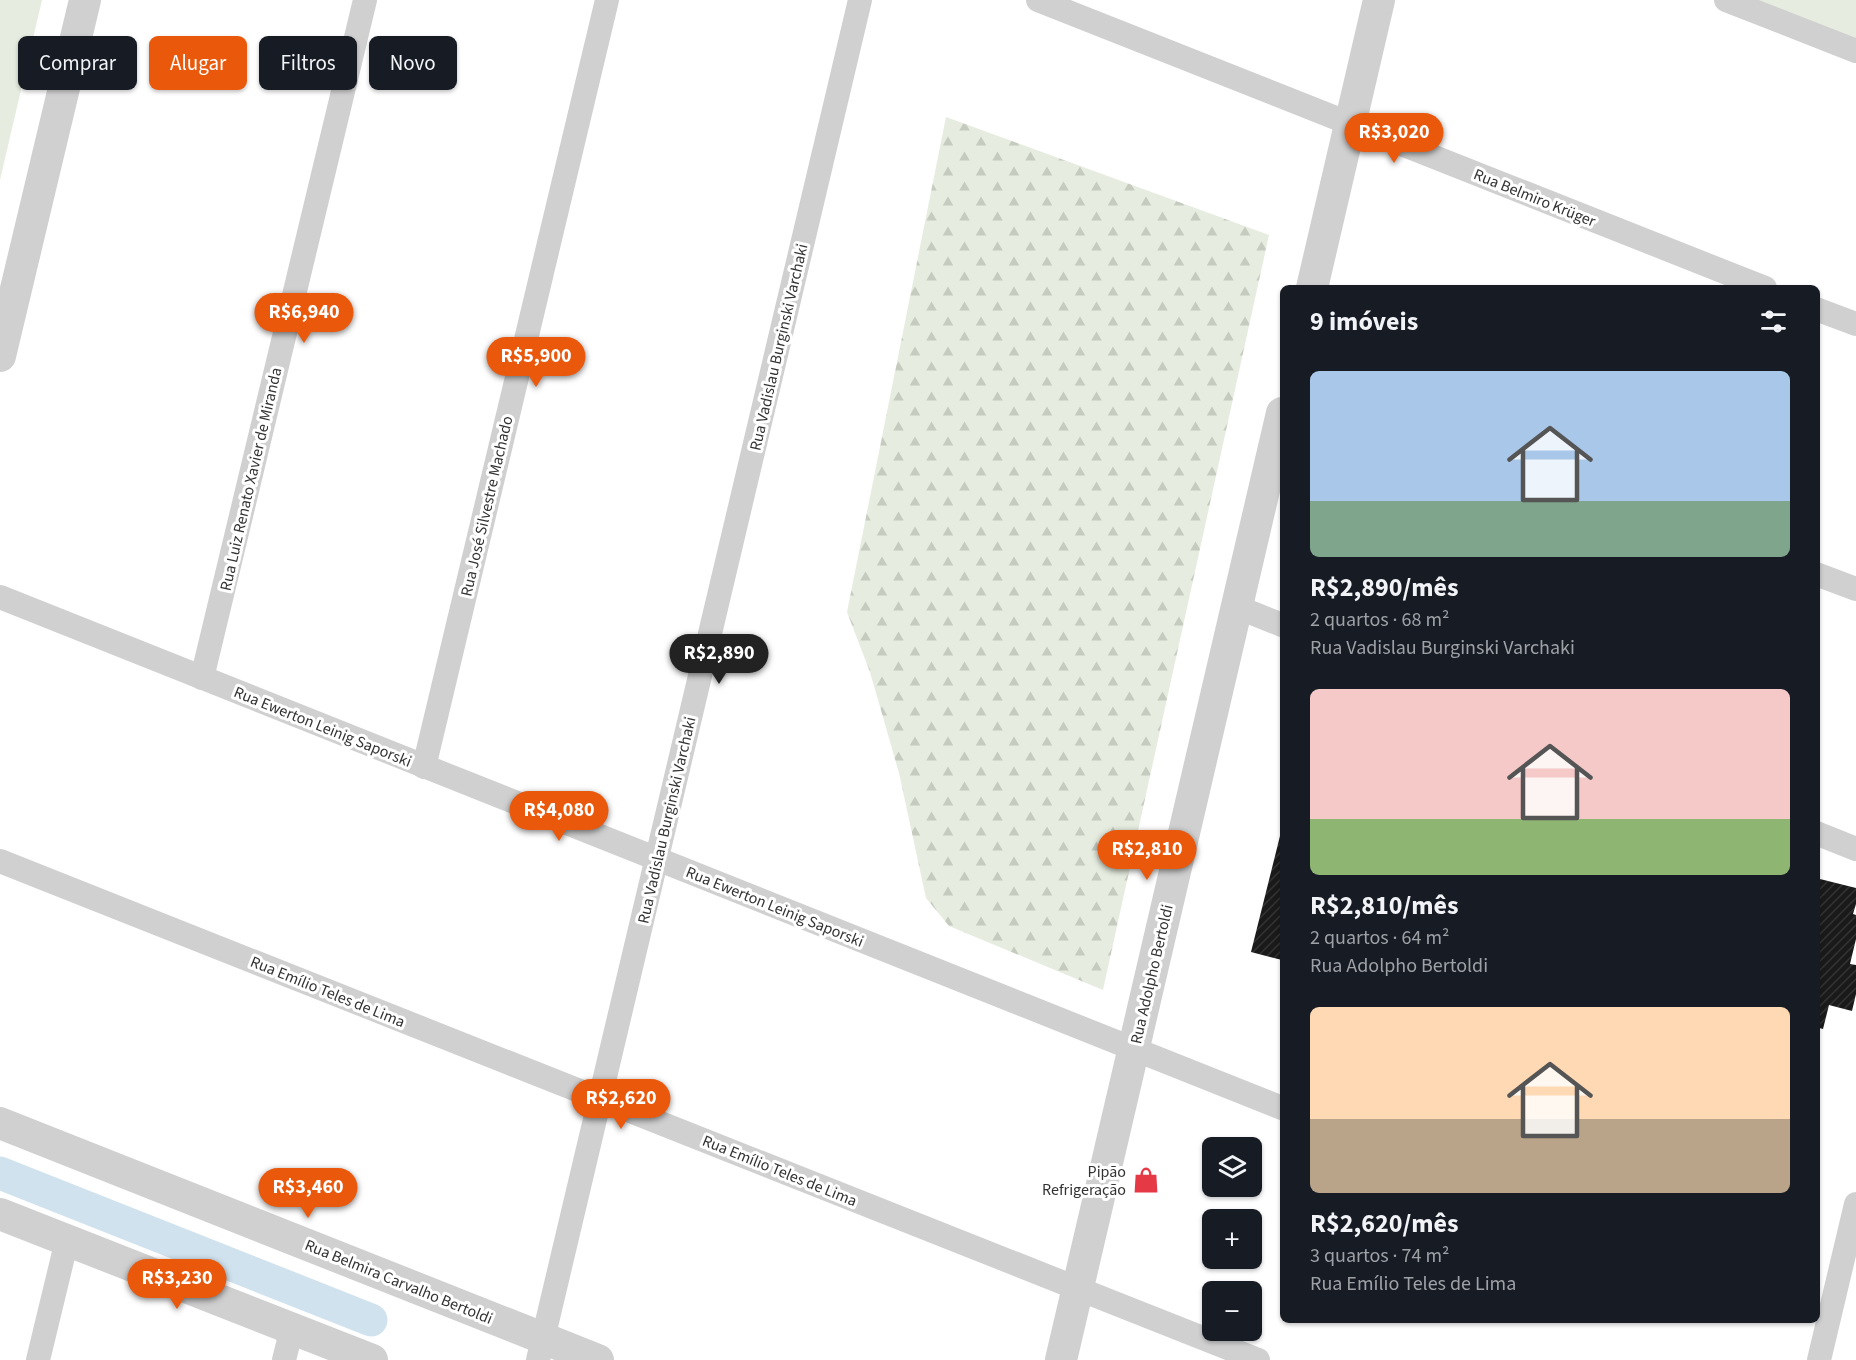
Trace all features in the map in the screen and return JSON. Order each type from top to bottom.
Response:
[{"type":"street","points":[[0,356],[85,0]]},
{"type":"street","name":"Rua Luiz Renato Xavier de Miranda","points":[[202,678],[365,0]]},
{"type":"street","name":"Rua José Silvestre Machado","points":[[424,766],[607,0]]},
{"type":"street","name":"Rua Vadislau Burginski Varchaki","points":[[540,1349],[860,0]]},
{"type":"street","name":"Rua Belmiro Krüger","points":[[1038,0],[1757,285]]},
{"type":"street","points":[[1313,285],[1379,0]]},
{"type":"street","points":[[1726,0],[1856,51]]},
{"type":"street","points":[[1820,310],[1856,324]]},
{"type":"street","name":"Rua Adolpho Bertoldi","points":[[1061,1360],[1280,422]]},
{"type":"street","points":[[1820,576],[1856,589]]},
{"type":"street","name":"Rua Ewerton Leinig Saporski","points":[[0,597],[1280,1107]]},
{"type":"street","points":[[1237,607],[1280,624]]},
{"type":"street","points":[[1820,835],[1856,849]]},
{"type":"street","name":"Rua Emílio Teles de Lima","points":[[0,861],[1258,1360]]},
{"type":"street","name":"Rua Belmira Carvalho Bertoldi","points":[[0,1123],[540,1349],[598,1360]]},
{"type":"street","points":[[1819,1360],[1821,1323],[1856,1204]]},
{"type":"street","points":[[0,1214],[372,1360]]},
{"type":"street","points":[[38,1360],[67,1240]]},
{"type":"street","points":[[284,1360],[291,1328]]},
{"type":"green space","points":[[0,0],[42,0],[34,36],[18,36],[18,90],[21,90],[0,180]]},
{"type":"green space","points":[[1743,0],[1856,0],[1856,43]]},
{"type":"green space","points":[[946,117],[1269,235],[1103,990],[949,926],[926,898],[899,773],[870,672],[847,612]]},
{"type":"building","points":[[1280,836],[1280,959],[1251,952]]},
{"type":"building","points":[[1820,879],[1856,888],[1856,904],[1853,914],[1856,915],[1856,939],[1850,964],[1856,965],[1856,994],[1852,1011],[1829,1005],[1823,1029],[1820,1028]]},
{"type":"waterway","points":[[0,1173],[371,1320]]},
{"type":"place","name":"Pipão Refrigeração","points":[[1146,1180]]}]
